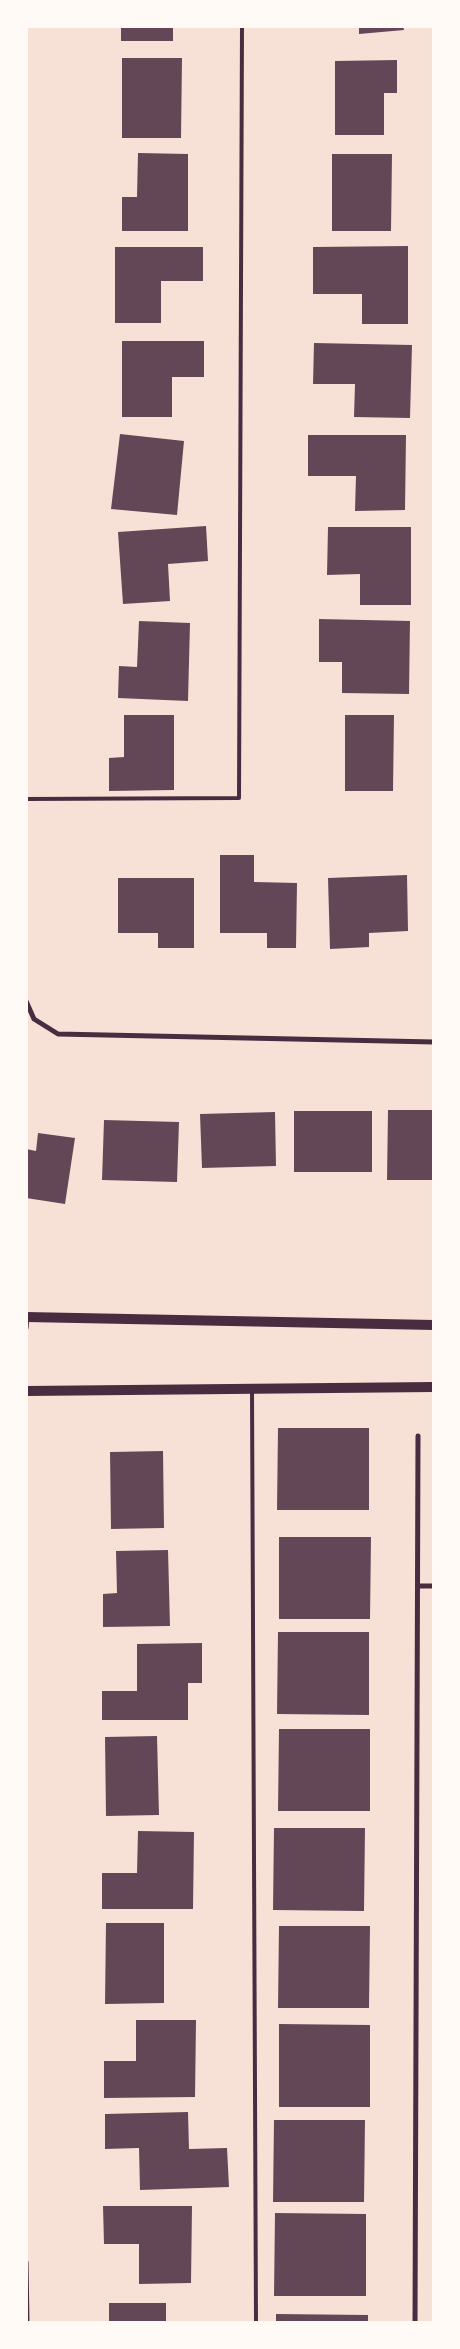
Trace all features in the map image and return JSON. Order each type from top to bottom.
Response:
[{"type":"main road","points":[[27,1317],[434,1325]]},
{"type":"main road","points":[[26,1391],[434,1387]]},
{"type":"street","points":[[26,1001],[34,1019],[58,1034],[434,1042]]},
{"type":"street","points":[[26,1328],[27,1317]]},
{"type":"street","points":[[415,2323],[419,1586],[418,1436]]},
{"type":"street","points":[[419,1586],[434,1586]]},
{"type":"street","points":[[26,2262],[26,2323]]},
{"type":"lane","points":[[26,799],[239,798],[242,26]]},
{"type":"lane","points":[[252,1388],[256,2323]]},
{"type":"building","points":[[121,26],[173,26],[173,41],[121,41]]},
{"type":"building","points":[[359,26],[403,26],[404,30],[359,34]]},
{"type":"building","points":[[122,58],[182,58],[181,138],[122,138]]},
{"type":"building","points":[[397,60],[397,93],[384,93],[384,135],[335,135],[335,61]]},
{"type":"building","points":[[138,153],[188,154],[188,231],[122,231],[122,197],[137,197]]},
{"type":"building","points":[[332,154],[392,154],[391,231],[332,231]]},
{"type":"building","points":[[408,246],[408,324],[362,324],[362,294],[313,294],[313,247]]},
{"type":"building","points":[[115,247],[203,247],[203,281],[161,281],[161,323],[115,323]]},
{"type":"building","points":[[122,341],[204,341],[204,377],[172,377],[172,417],[122,417]]},
{"type":"building","points":[[314,343],[412,345],[410,418],[354,417],[355,384],[313,384]]},
{"type":"building","points":[[120,434],[184,441],[177,515],[111,509]]},
{"type":"building","points":[[308,435],[406,435],[405,510],[355,511],[356,476],[308,476]]},
{"type":"building","points":[[206,526],[208,561],[168,564],[170,601],[123,604],[118,532]]},
{"type":"building","points":[[328,527],[411,527],[411,605],[360,605],[360,574],[327,575]]},
{"type":"building","points":[[319,619],[410,621],[409,694],[342,693],[342,662],[319,662]]},
{"type":"building","points":[[139,621],[190,623],[188,701],[118,698],[119,666],[137,667]]},
{"type":"building","points":[[124,715],[174,715],[174,790],[109,791],[109,758],[124,757]]},
{"type":"building","points":[[345,715],[394,715],[393,791],[345,791]]},
{"type":"building","points":[[220,855],[254,855],[254,882],[297,883],[296,948],[267,948],[267,933],[220,933]]},
{"type":"building","points":[[407,875],[408,931],[369,933],[369,947],[330,949],[328,878]]},
{"type":"building","points":[[118,878],[194,878],[194,948],[158,948],[158,933],[118,933]]},
{"type":"building","points":[[388,1110],[434,1110],[434,1180],[387,1180]]},
{"type":"building","points":[[294,1111],[372,1111],[372,1172],[294,1172]]},
{"type":"building","points":[[275,1112],[276,1166],[202,1168],[200,1114]]},
{"type":"building","points":[[104,1120],[179,1122],[177,1182],[102,1180]]},
{"type":"building","points":[[38,1133],[75,1138],[65,1204],[26,1198],[26,1149],[36,1151]]},
{"type":"building","points":[[278,1428],[369,1428],[369,1510],[277,1510]]},
{"type":"building","points":[[163,1451],[164,1528],[111,1529],[110,1452]]},
{"type":"building","points":[[279,1537],[371,1537],[370,1619],[279,1619]]},
{"type":"building","points":[[168,1550],[170,1626],[103,1627],[103,1594],[117,1593],[116,1551]]},
{"type":"building","points":[[278,1632],[369,1632],[369,1715],[277,1714]]},
{"type":"building","points":[[202,1643],[202,1683],[188,1683],[188,1720],[102,1720],[102,1691],[137,1691],[137,1644]]},
{"type":"building","points":[[279,1729],[370,1729],[370,1811],[278,1811]]},
{"type":"building","points":[[157,1736],[159,1815],[106,1816],[105,1737]]},
{"type":"building","points":[[274,1828],[365,1828],[364,1911],[273,1910]]},
{"type":"building","points":[[138,1831],[194,1832],[193,1909],[102,1909],[102,1873],[137,1873]]},
{"type":"building","points":[[106,1923],[164,1923],[164,2003],[105,2004]]},
{"type":"building","points":[[279,1926],[370,1926],[369,2008],[278,2008]]},
{"type":"building","points":[[136,2020],[196,2020],[195,2097],[104,2098],[104,2061],[136,2061]]},
{"type":"building","points":[[279,2024],[370,2025],[370,2107],[279,2107]]},
{"type":"building","points":[[188,2112],[189,2149],[227,2148],[229,2187],[140,2190],[139,2148],[105,2149],[105,2114]]},
{"type":"building","points":[[274,2120],[365,2120],[364,2202],[273,2202]]},
{"type":"building","points":[[103,2206],[192,2206],[191,2283],[139,2284],[139,2244],[104,2244]]},
{"type":"building","points":[[275,2213],[366,2214],[366,2296],[274,2296]]},
{"type":"building","points":[[109,2303],[166,2303],[166,2323],[109,2323]]},
{"type":"building","points":[[276,2314],[368,2315],[368,2323],[276,2323]]}]
